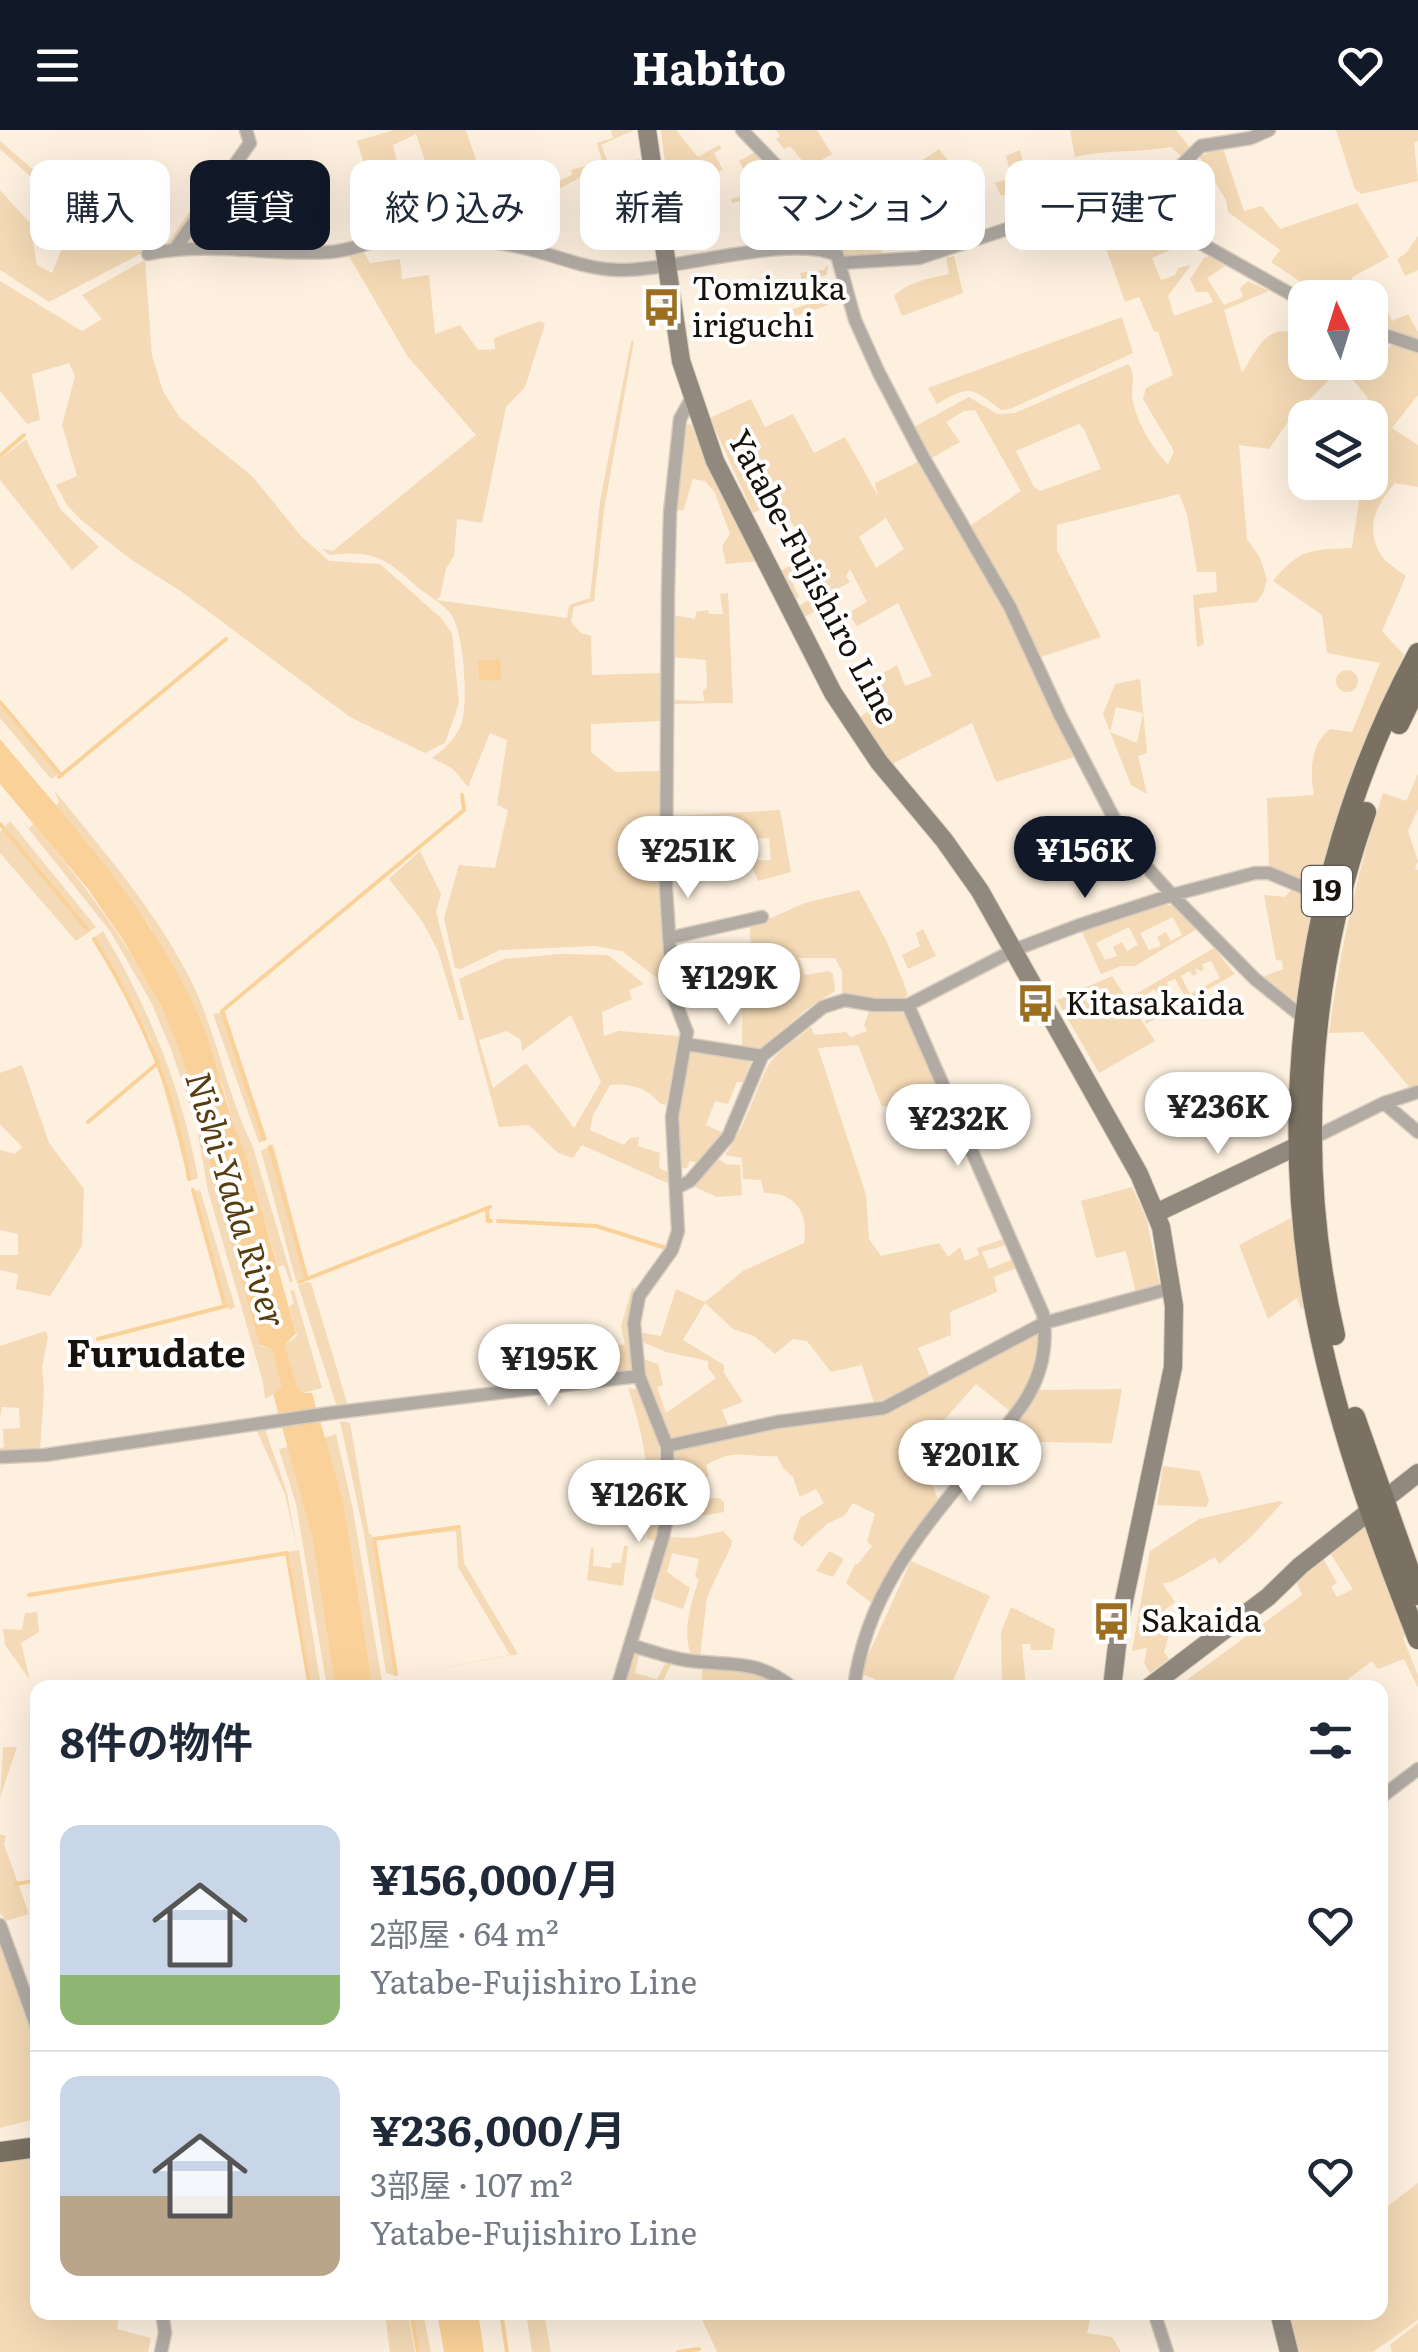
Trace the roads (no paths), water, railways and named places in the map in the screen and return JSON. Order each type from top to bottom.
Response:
[{"type":"main road","name":"Yatabe-Fujishiro Line","points":[[647,130],[680,362],[722,474],[833,693],[879,762],[962,863],[1140,1174],[1156,1213],[1172,1288],[1175,1340],[1171,1386],[1124,1602],[1113,1680]]},
{"type":"main road","name":"19","points":[[1418,653],[1366,768],[1343,834],[1326,897],[1305,1019],[1306,1142],[1330,1318],[1377,1506],[1418,1640]]},
{"type":"main road","name":"19","points":[[1306,1142],[1318,1021],[1339,904],[1374,788],[1418,685]]},
{"type":"main road","points":[[1156,1213],[1306,1142]]},
{"type":"main road","points":[[1159,1680],[1268,1598],[1300,1566],[1418,1473]]},
{"type":"main road","name":"19","points":[[1377,1506],[1418,1595]]},
{"type":"main road","points":[[0,2152],[30,2148]]},
{"type":"main road","points":[[1282,2320],[1289,2352]]},
{"type":"street","points":[[175,248],[250,143],[246,130]]},
{"type":"street","points":[[742,130],[822,214],[855,320],[907,427],[1010,608],[1116,822],[1145,865],[1172,894],[1255,979],[1305,1019]]},
{"type":"street","points":[[1187,160],[1201,146],[1251,138],[1270,130]]},
{"type":"street","points":[[148,254],[175,248],[335,252],[424,233],[525,248],[596,268],[619,270],[788,249],[825,249],[839,259],[902,262],[1005,230]]},
{"type":"street","points":[[1213,250],[1288,292]]},
{"type":"street","points":[[1388,336],[1418,346]]},
{"type":"street","points":[[619,1680],[668,1512],[667,1446],[640,1376],[635,1312],[639,1296],[672,1250],[678,1230],[672,1116],[686,1044],[684,1020],[673,996],[665,826],[670,513],[680,419],[691,399]]},
{"type":"street","points":[[676,1188],[690,1182],[728,1137],[762,1056],[833,1002],[908,1005],[1014,950],[1172,894],[1264,872],[1326,897]]},
{"type":"street","points":[[669,938],[762,917]]},
{"type":"street","points":[[672,982],[712,981]]},
{"type":"street","points":[[856,1680],[872,1618],[899,1561],[1030,1392],[1041,1366],[1044,1323],[1008,1229],[908,1005]]},
{"type":"street","points":[[686,1044],[762,1056]]},
{"type":"street","points":[[1306,1142],[1384,1103],[1418,1092]]},
{"type":"street","points":[[1384,1103],[1418,1132]]},
{"type":"street","points":[[667,1446],[777,1422],[884,1408],[1044,1323],[1172,1288]]},
{"type":"street","points":[[0,1457],[45,1455],[270,1422],[640,1376]]},
{"type":"street","points":[[630,1645],[682,1659],[760,1666],[783,1680]]},
{"type":"street","points":[[1388,1792],[1418,1768]]},
{"type":"street","points":[[0,1924],[30,2008]]},
{"type":"street","points":[[160,2352],[165,2333],[163,2320]]},
{"type":"street","points":[[1157,2320],[1167,2352]]},
{"type":"water","points":[[500,659],[501,681],[479,680],[478,661]]},
{"type":"water","name":"Nishi-Yada River","points":[[0,739],[138,909],[202,1024],[246,1154],[296,1333],[285,1345],[297,1387],[303,1393],[312,1393],[344,1504],[372,1680],[334,1680],[312,1537],[273,1394],[282,1387],[272,1350],[259,1344],[210,1165],[207,1136],[181,1053],[163,1010],[125,943],[88,889],[0,784]]},
{"type":"water","points":[[438,2320],[479,2320],[484,2352],[444,2352]]},
{"type":"waterway","points":[[0,456],[24,435]]},
{"type":"waterway","points":[[59,777],[226,639]]},
{"type":"waterway","points":[[0,702],[61,775]]},
{"type":"waterway","points":[[264,1139],[222,1011],[464,810],[462,795]]},
{"type":"waterway","points":[[0,824],[87,929]]},
{"type":"waterway","name":"Nishi-Yada River","points":[[94,939],[154,1054],[175,1114],[189,1179]]},
{"type":"waterway","points":[[88,1122],[159,1062]]},
{"type":"waterway","points":[[270,1147],[306,1277]]},
{"type":"waterway","name":"Nishi-Yada River","points":[[193,1190],[225,1306]]},
{"type":"waterway","name":"Nishi-Yada River","points":[[299,1282],[490,1207]]},
{"type":"waterway","points":[[487,1208],[491,1221]]},
{"type":"waterway","points":[[498,1221],[596,1226],[666,1248]]},
{"type":"waterway","points":[[98,1339],[226,1306]]},
{"type":"waterway","points":[[396,1674],[374,1539],[459,1527]]},
{"type":"waterway","points":[[29,1595],[287,1553],[309,1680]]},
{"type":"waterway","points":[[16,1884],[30,1881]]},
{"type":"waterway","points":[[412,2320],[418,2352]]},
{"type":"waterway","points":[[502,2320],[507,2352]]},
{"type":"waterway","points":[[678,2352],[699,2349]]},
{"type":"place","name":"Tomizuka iriguchi","points":[[662,307]]},
{"type":"place","name":"Kitasakaida","points":[[1035,1004]]},
{"type":"place","name":"Sakaida","points":[[1111,1621]]},
{"type":"district","name":"Furudate","points":[[156,1354]]}]
